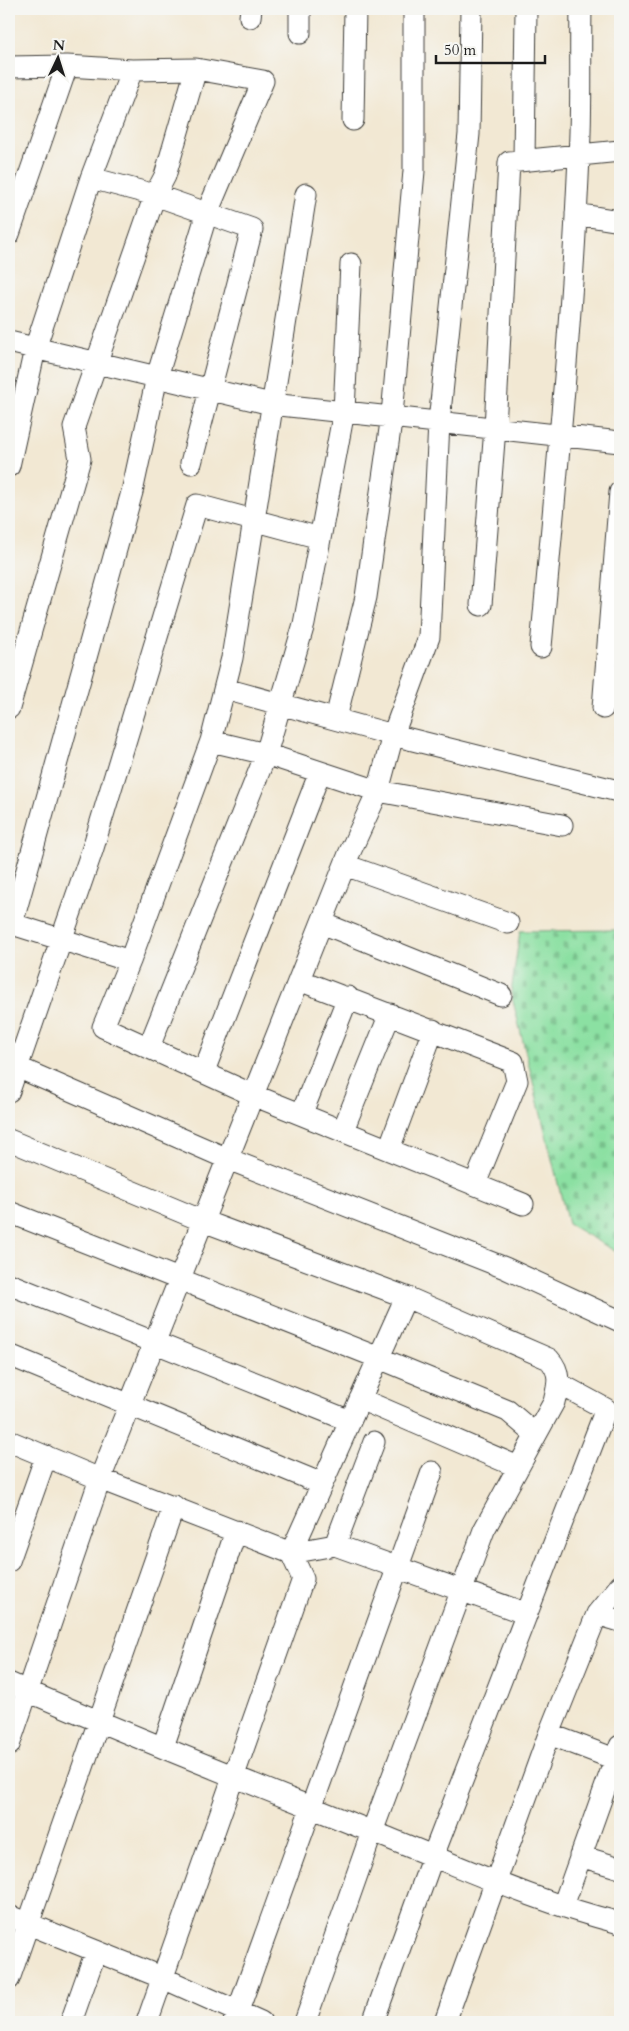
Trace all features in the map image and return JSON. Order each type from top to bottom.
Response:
[{"type":"street","points":[[300,9],[300,34]]},
{"type":"street","points":[[353,120],[355,9]]},
{"type":"street","points":[[336,718],[366,597],[392,416],[414,171],[414,9]]},
{"type":"street","points":[[9,1745],[18,1687],[345,865],[378,791],[393,735],[429,637],[438,422],[469,134],[471,9]]},
{"type":"street","points":[[524,160],[526,9]]},
{"type":"street","points":[[540,647],[560,434],[580,154],[581,9]]},
{"type":"street","points":[[9,234],[67,66]]},
{"type":"street","points":[[9,67],[67,66],[132,70],[196,69],[263,81],[207,213],[157,377],[132,492],[10,924],[130,960]]},
{"type":"street","points":[[10,695],[80,459],[74,427],[155,195],[165,176],[196,69]]},
{"type":"street","points":[[9,466],[35,349],[90,178],[132,70]]},
{"type":"street","points":[[481,605],[495,428],[509,162],[620,151]]},
{"type":"street","points":[[90,178],[155,195],[252,229],[191,463]]},
{"type":"street","points":[[306,194],[232,658],[225,689],[211,741],[130,960],[103,1027],[204,1071],[253,1095],[302,1113],[524,1204]]},
{"type":"street","points":[[576,214],[620,220]]},
{"type":"street","points":[[149,1047],[266,754],[304,624],[344,411],[351,264]]},
{"type":"street","points":[[9,342],[271,404],[620,442]]},
{"type":"street","points":[[603,708],[620,492]]},
{"type":"street","points":[[9,1091],[93,848],[198,505],[253,522],[320,538]]},
{"type":"street","points":[[225,689],[393,735],[614,790]]},
{"type":"street","points":[[211,741],[266,754],[378,791],[562,826]]},
{"type":"street","points":[[204,1071],[320,772]]},
{"type":"street","points":[[345,865],[508,924]]},
{"type":"street","points":[[322,923],[501,995]]},
{"type":"street","points":[[299,980],[348,997],[513,1062],[517,1081],[475,1184]]},
{"type":"street","points":[[302,1113],[348,997]]},
{"type":"street","points":[[343,1130],[390,1014]]},
{"type":"street","points":[[389,1149],[433,1030]]},
{"type":"street","points":[[17,1067],[228,1158],[505,1268],[620,1321]]},
{"type":"street","points":[[9,1140],[203,1221],[406,1298],[550,1359],[556,1366],[558,1382],[554,1402],[484,1530],[372,1832],[305,2022]]},
{"type":"street","points":[[9,1212],[508,1411],[536,1435]]},
{"type":"street","points":[[9,1284],[350,1421]]},
{"type":"street","points":[[147,2022],[303,1579],[291,1553],[406,1298]]},
{"type":"street","points":[[9,1355],[322,1484]]},
{"type":"street","points":[[373,2022],[433,1856],[606,1409],[558,1382]]},
{"type":"street","points":[[360,1399],[518,1467]]},
{"type":"street","points":[[9,1441],[100,1479],[174,1506],[291,1553],[335,1545],[527,1614]]},
{"type":"street","points":[[335,1545],[374,1442]]},
{"type":"street","points":[[9,1561],[46,1456]]},
{"type":"street","points":[[236,2017],[432,1472]]},
{"type":"street","points":[[9,1979],[18,1920],[99,1721],[174,1506]]},
{"type":"street","points":[[163,1747],[236,1531]]},
{"type":"street","points":[[445,2022],[549,1734],[597,1614],[620,1586]]},
{"type":"street","points":[[597,1614],[620,1621]]},
{"type":"street","points":[[18,1687],[233,1777],[496,1881],[563,1906],[620,1923]]},
{"type":"street","points":[[549,1734],[618,1755],[563,1906]]},
{"type":"street","points":[[580,1856],[620,1868]]},
{"type":"street","points":[[18,1920],[162,1978],[236,2017],[261,2022]]},
{"type":"street","points":[[71,2022],[96,1951]]},
{"type":"green space","points":[[620,930],[620,1254],[568,1224],[511,993],[520,931]]}]
